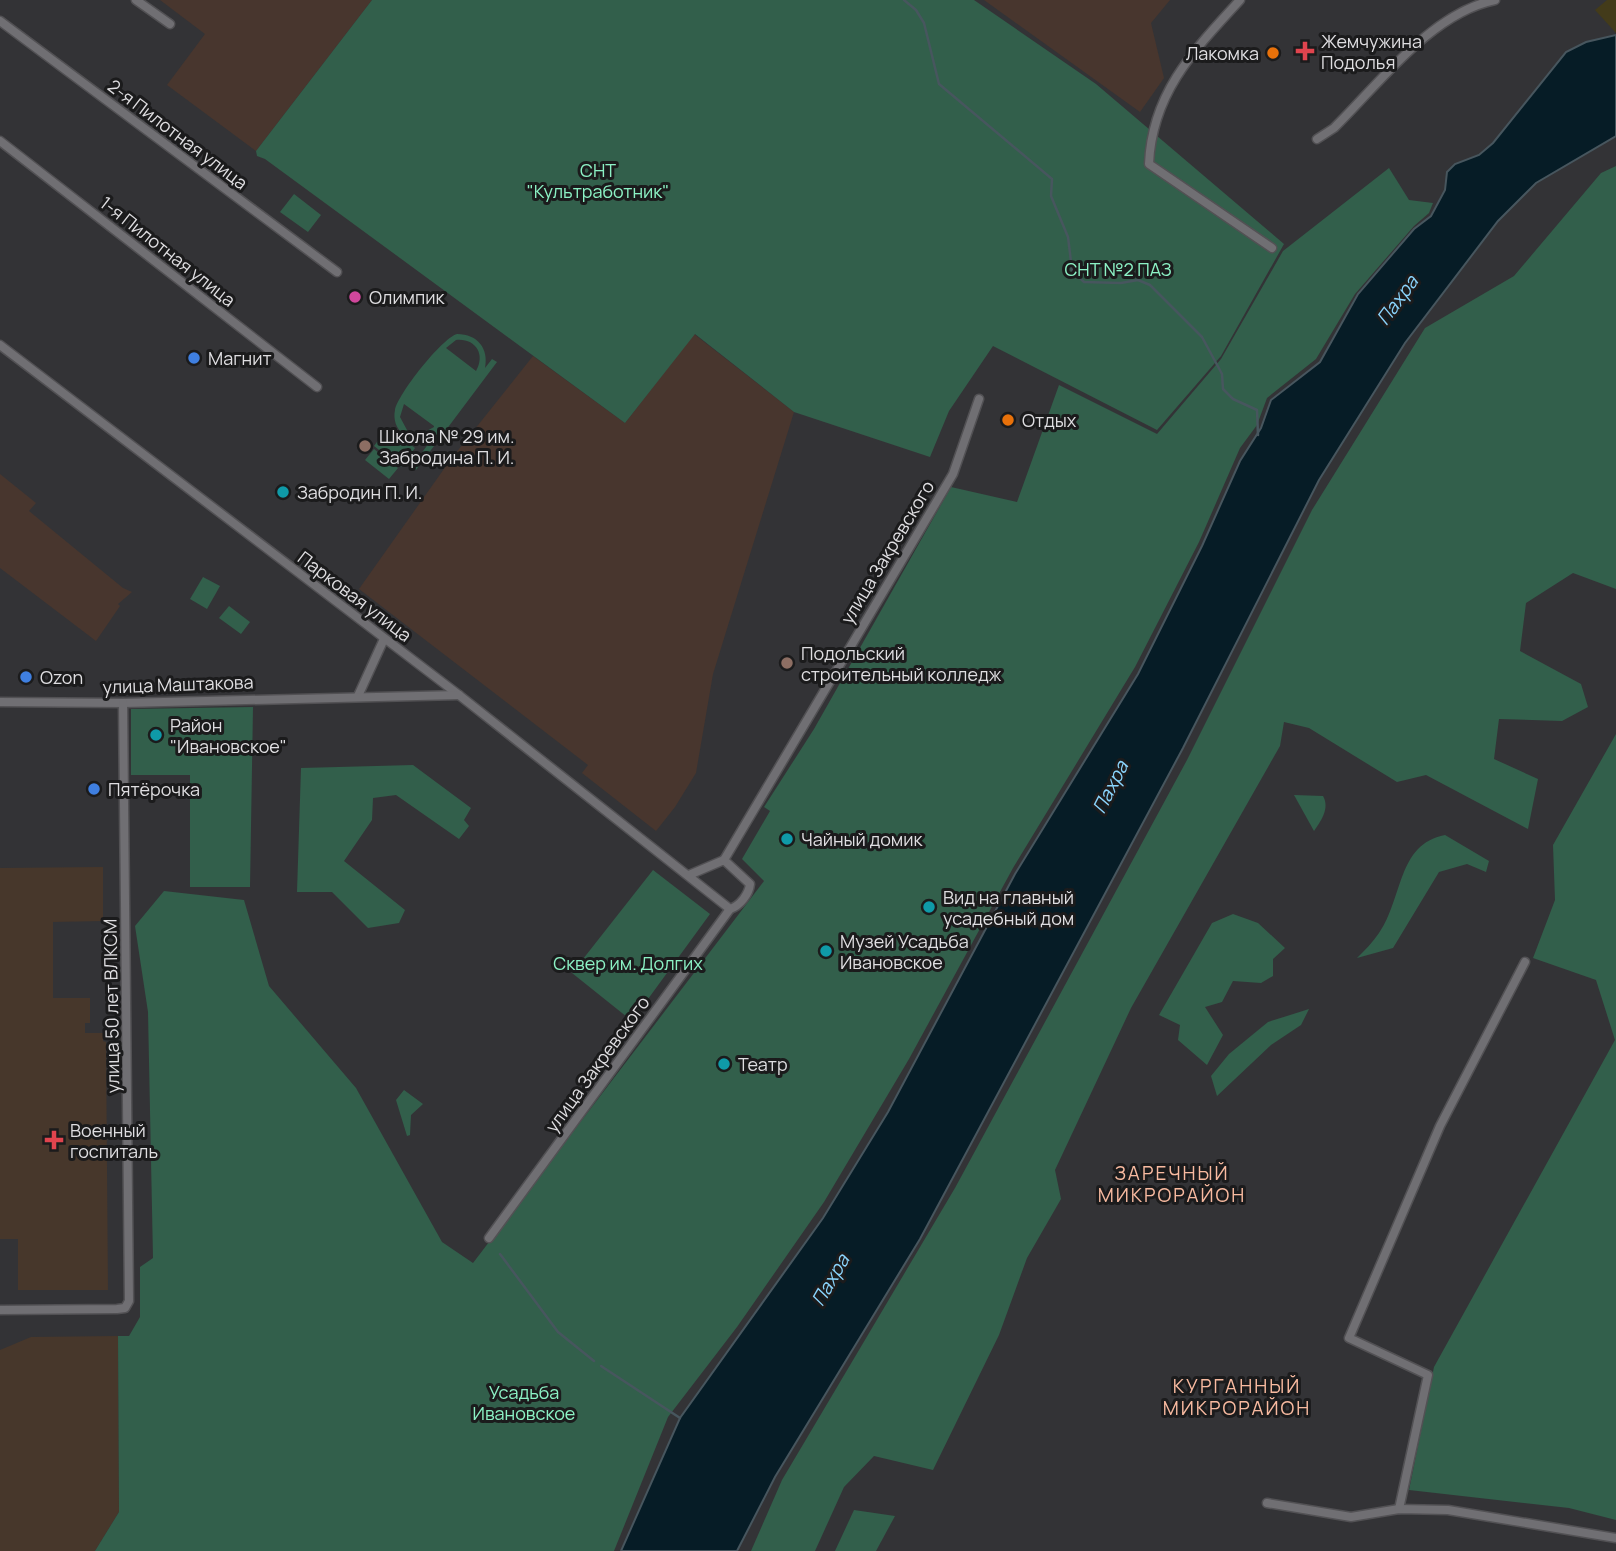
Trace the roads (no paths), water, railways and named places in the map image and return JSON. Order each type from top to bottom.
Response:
[{"type":"street","points":[[136,0],[170,24]]},
{"type":"street","points":[[1240,0],[1173,79],[1150,143],[1149,164],[1272,248]]},
{"type":"street","points":[[1317,139],[1335,128],[1446,19],[1472,6],[1495,0]]},
{"type":"street","name":"2-я Пилотная улица","points":[[0,21],[337,272]]},
{"type":"street","name":"1-я Пилотная улица","points":[[0,141],[317,387]]},
{"type":"street","name":"Парковая улица","points":[[0,345],[459,695],[730,909]]},
{"type":"street","name":"улица Закревского","points":[[724,860],[953,474],[979,399]]},
{"type":"street","points":[[358,695],[384,639]]},
{"type":"street","name":"улица Маштакова","points":[[0,702],[123,703],[358,695],[459,695]]},
{"type":"street","name":"улица 50 лет ВЛКСМ","points":[[0,1310],[117,1309],[125,1308],[129,1301],[123,703]]},
{"type":"street","points":[[689,875],[724,860],[750,884],[736,907],[730,909]]},
{"type":"street","name":"улица Закревского","points":[[489,1238],[730,909]]},
{"type":"street","points":[[1399,1509],[1428,1375],[1349,1339],[1440,1126],[1525,962]]},
{"type":"street","points":[[1267,1503],[1351,1517],[1399,1509],[1482,1514],[1616,1538]]},
{"type":"water","name":"Пахра","points":[[1616,35],[1616,136],[1536,183],[1498,221],[1405,343],[1319,480],[1183,748],[920,1239],[775,1477],[737,1551],[621,1551],[680,1418],[823,1218],[888,1112],[1015,874],[1138,674],[1202,546],[1240,461],[1261,428],[1271,400],[1320,362],[1358,294],[1414,229],[1431,216],[1445,190],[1447,172],[1455,164],[1479,155],[1493,143],[1566,52],[1586,42]]},
{"type":"waterway","points":[[904,0],[916,10],[924,23],[939,84],[1052,179],[1051,196],[1068,237],[1072,270],[1084,282],[1121,283],[1138,280],[1150,285],[1202,337],[1222,374],[1223,389],[1233,399],[1257,410],[1258,435]]},
{"type":"waterway","points":[[500,1254],[558,1332],[594,1361]]},
{"type":"waterway","points":[[601,1366],[680,1418]]},
{"type":"place","name":"Жемчужина Подолья","points":[[1305,51]]},
{"type":"place","name":"Лакомка","points":[[1273,53]]},
{"type":"place","name":"Олимпик","points":[[355,297]]},
{"type":"place","name":"Магнит","points":[[194,358]]},
{"type":"place","name":"Отдых","points":[[1008,420]]},
{"type":"place","name":"Школа № 29 им. Забродина П. И.","points":[[365,446]]},
{"type":"place","name":"Забродин П. И.","points":[[283,492]]},
{"type":"place","name":"Подольский строительный колледж","points":[[787,663]]},
{"type":"place","name":"Ozon","points":[[26,677]]},
{"type":"place","name":"Район \"Ивановское\"","points":[[156,735]]},
{"type":"place","name":"Пятёрочка","points":[[94,789]]},
{"type":"place","name":"Чайный домик","points":[[787,839]]},
{"type":"place","name":"Вид на главный усадебный дом","points":[[929,907]]},
{"type":"place","name":"Музей Усадьба Ивановское","points":[[826,951]]},
{"type":"place","name":"Театр","points":[[724,1064]]},
{"type":"place","name":"Военный госпиталь","points":[[54,1140]]},
{"type":"district","name":"ЗАРЕЧНЫЙ МИКРОРАЙОН","points":[[1172,1184]]},
{"type":"district","name":"КУРГАННЫЙ МИКРОРАЙОН","points":[[1237,1397]]},
{"type":"park label","name":"СНТ \"Культработник\"","points":[[598,180]]},
{"type":"park label","name":"СНТ №2 ПАЗ","points":[[1118,269]]},
{"type":"park label","name":"Сквер им. Долгих","points":[[628,963]]},
{"type":"park label","name":"Усадьба Ивановское","points":[[524,1402]]}]
